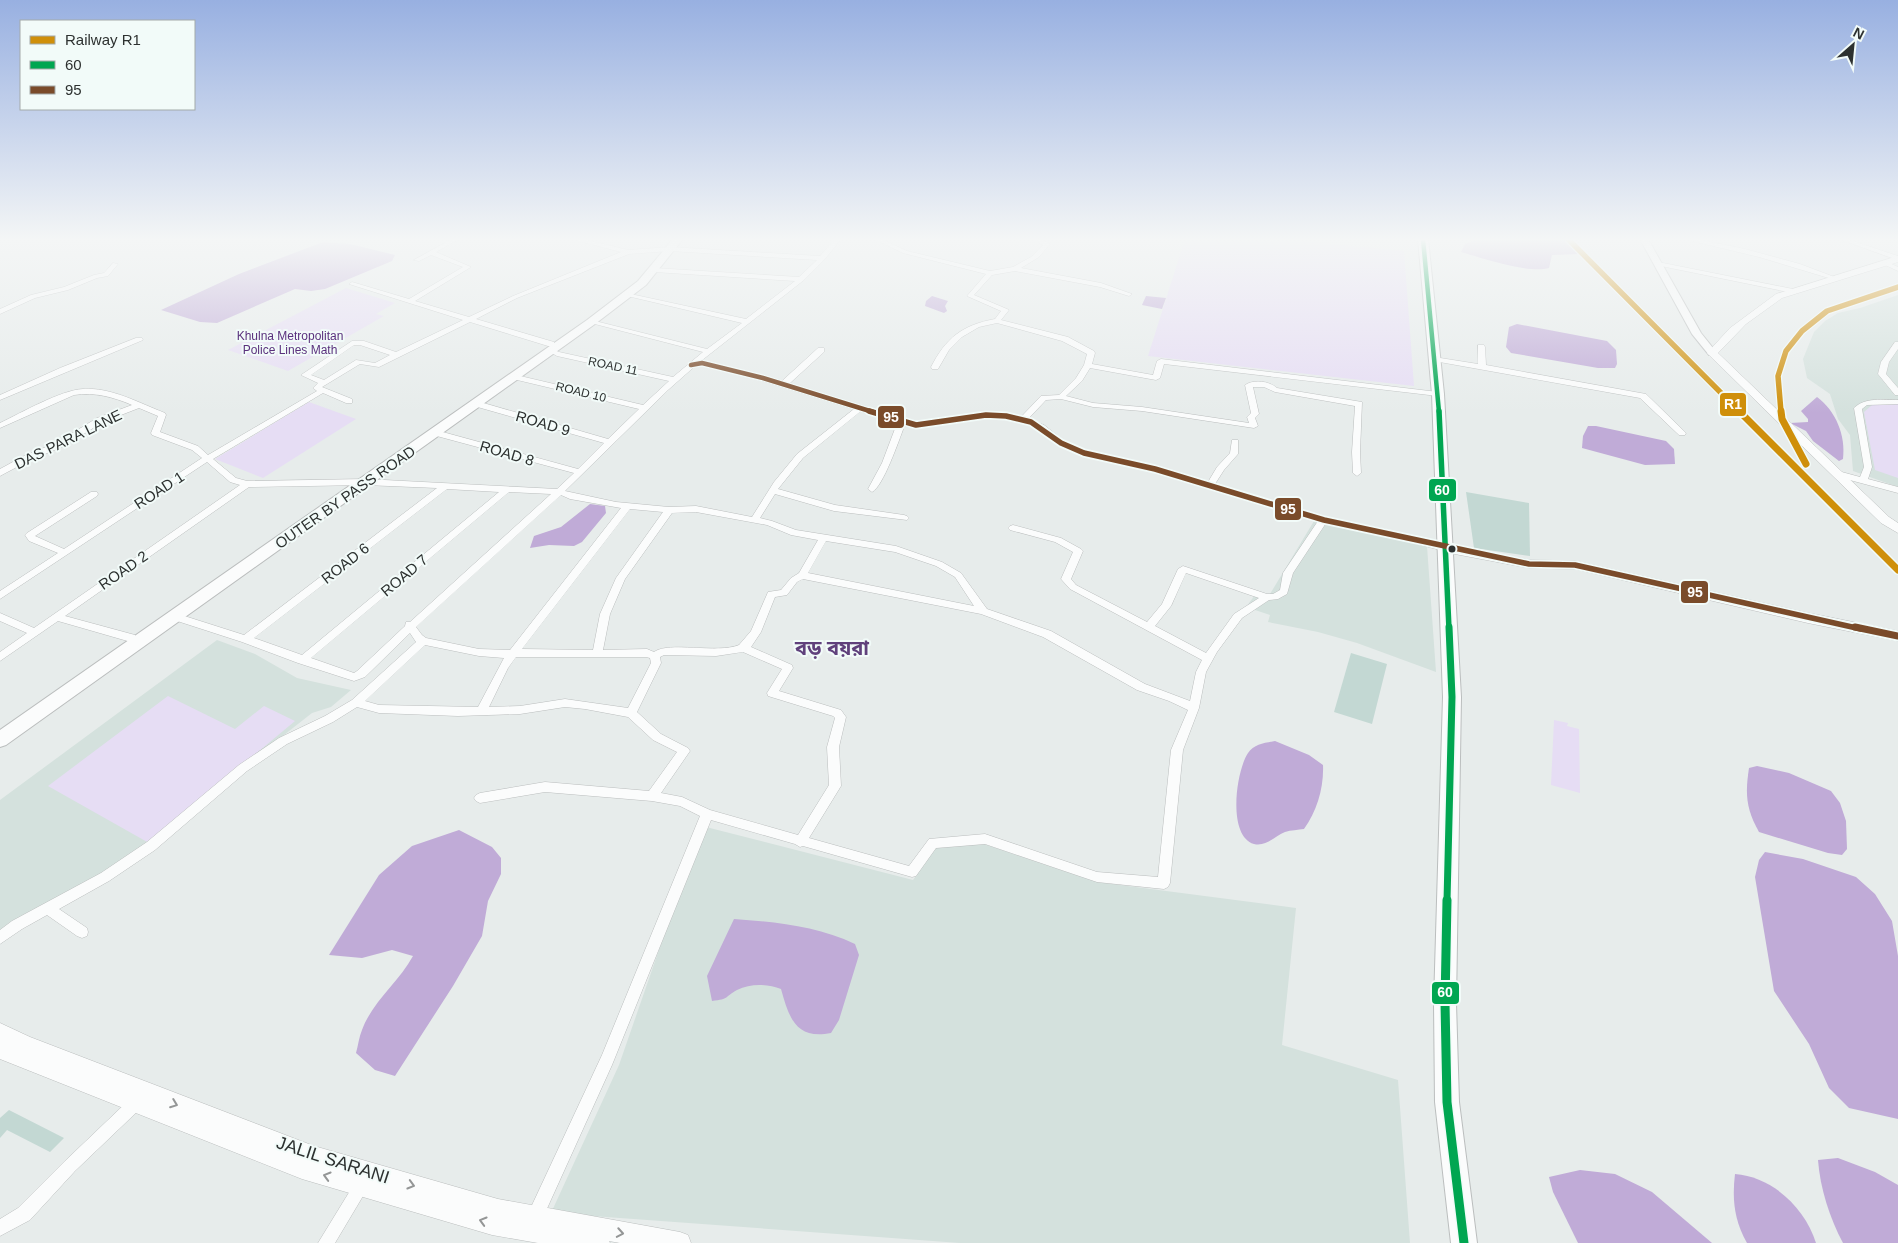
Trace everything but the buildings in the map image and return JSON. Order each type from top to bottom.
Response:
[{"type":"highway","points":[[1428,297],[1438,394],[1444,548]]},
{"type":"main road","name":"OUTER BY PASS ROAD","points":[[0,740],[175,617],[359,482],[436,433],[516,377],[616,297]]},
{"type":"main road","name":"OUTER BY PASS ROAD","points":[[0,731],[131,638],[592,322],[623,297]]},
{"type":"main road","points":[[1777,297],[1762,306],[1718,345],[1712,353],[1733,371],[1885,520],[1898,529]]},
{"type":"main road","points":[[1464,1243],[1447,1102],[1445,1003],[1452,696],[1444,548],[1529,564],[1575,565],[1808,618],[1898,636]]},
{"type":"main road","name":"JALIL SARANI","points":[[0,1032],[25,1046],[314,1156],[498,1210],[680,1243]]},
{"type":"main road","name":"JALIL SARANI","points":[[0,1049],[302,1169],[492,1224],[599,1243]]},
{"type":"street","points":[[0,312],[31,297]]},
{"type":"street","name":"ROAD 11","points":[[396,297],[471,319],[552,348],[557,354],[675,380]]},
{"type":"street","points":[[410,301],[417,297]]},
{"type":"street","name":"ROAD 1","points":[[0,596],[208,458],[323,387],[359,362],[376,365],[518,297]]},
{"type":"street","points":[[635,297],[748,322]]},
{"type":"street","points":[[175,617],[246,639],[354,677],[360,674],[410,625],[560,492],[578,472],[691,365],[779,297]]},
{"type":"street","points":[[973,297],[1005,310],[997,321]]},
{"type":"street","points":[[1676,297],[1697,334],[1712,353]]},
{"type":"street","points":[[935,368],[950,341],[974,326],[997,321],[1065,340],[1091,354],[1088,365],[1079,379],[1061,397]]},
{"type":"street","points":[[592,322],[708,351]]},
{"type":"street","points":[[0,398],[62,370],[139,340]]},
{"type":"street","points":[[349,401],[305,375],[352,343],[362,343],[396,355]]},
{"type":"street","points":[[1898,344],[1885,362],[1882,374],[1898,393]]},
{"type":"street","points":[[1481,347],[1482,367]]},
{"type":"street","points":[[784,384],[821,350]]},
{"type":"street","points":[[1434,359],[1643,396],[1682,433]]},
{"type":"street","points":[[1088,365],[1156,378],[1161,361],[1438,394]]},
{"type":"street","points":[[691,365],[702,363],[784,384],[905,423],[923,425],[972,416],[996,414],[1023,420],[1041,428],[1061,443],[1084,453],[1155,469],[1324,520],[1384,532],[1444,548]]},
{"type":"street","name":"ROAD 10","points":[[516,377],[645,408]]},
{"type":"street","points":[[1023,420],[1044,398],[1061,397],[1093,405],[1142,409],[1254,426],[1251,417],[1255,414],[1249,386],[1260,383],[1270,385],[1275,390],[1359,404],[1356,452],[1358,473]]},
{"type":"street","points":[[0,426],[83,390],[99,392],[162,415],[155,433],[195,448],[233,480],[247,484],[359,482],[560,492],[570,496],[628,506],[669,510],[696,509],[755,519],[794,533],[896,549],[939,564],[958,575],[983,611]]},
{"type":"street","points":[[1863,480],[1868,467],[1858,408],[1865,403],[1898,402]]},
{"type":"street","name":"ROAD 9","points":[[477,404],[609,442]]},
{"type":"street","name":"DAS PARA LANE","points":[[0,473],[25,459],[61,444],[100,420],[138,406]]},
{"type":"street","points":[[755,519],[773,490],[800,456],[860,408]]},
{"type":"street","points":[[872,489],[886,463],[900,426],[905,423]]},
{"type":"street","name":"ROAD 8","points":[[436,433],[578,472]]},
{"type":"street","points":[[1210,486],[1220,469],[1234,454],[1235,442]]},
{"type":"street","points":[[1838,474],[1898,490]]},
{"type":"street","name":"ROAD 2","points":[[0,657],[247,484]]},
{"type":"street","name":"ROAD 6","points":[[246,639],[444,487]]},
{"type":"street","name":"ROAD 7","points":[[302,660],[506,490]]},
{"type":"street","points":[[773,490],[834,508],[904,518]]},
{"type":"street","points":[[65,553],[32,538],[30,535],[94,494]]},
{"type":"street","points":[[482,711],[504,666],[513,653],[628,506]]},
{"type":"street","points":[[597,654],[606,614],[621,578],[669,510]]},
{"type":"street","points":[[1148,626],[1166,606],[1183,569],[1267,597],[1274,597],[1284,592],[1288,573],[1324,520]]},
{"type":"street","points":[[1013,528],[1058,540],[1078,551],[1066,579],[1073,587],[1208,658]]},
{"type":"street","points":[[410,625],[418,638],[423,642],[472,652],[500,655],[513,653],[647,654],[655,656],[662,651],[729,652],[744,648],[754,636],[771,594],[784,593],[794,580],[802,575],[824,537]]},
{"type":"street","points":[[802,575],[983,611],[1047,634],[1141,687],[1173,698],[1194,708]]},
{"type":"street","points":[[480,798],[546,787],[652,796],[682,802],[707,814],[800,842],[912,872],[933,843],[985,839],[1097,877],[1164,883],[1177,750],[1194,708],[1201,672],[1208,658],[1238,616],[1267,597]]},
{"type":"street","points":[[0,617],[35,633]]},
{"type":"street","points":[[56,617],[131,638]]},
{"type":"street","points":[[0,938],[17,925],[105,877],[151,846],[243,768],[283,741],[329,719],[356,703],[423,642]]},
{"type":"street","points":[[744,648],[788,668],[772,693],[837,713],[840,717],[833,747],[835,786],[800,842]]},
{"type":"street","points":[[631,713],[656,663],[655,656]]},
{"type":"street","points":[[356,703],[379,709],[482,711],[520,710],[565,703],[585,704],[631,713],[657,737],[684,751],[652,796]]},
{"type":"street","points":[[534,1218],[607,1060],[707,814]]},
{"type":"street","points":[[48,908],[82,932]]},
{"type":"street","points":[[0,1228],[24,1214],[70,1166],[135,1104]]},
{"type":"street","points":[[326,1243],[361,1186]]},
{"type":"shaded area","points":[[189,297],[277,297],[217,323],[200,322],[161,310]]},
{"type":"shaded area","points":[[931,297],[935,297],[948,301],[945,306],[947,311],[944,313],[925,306],[926,301]]},
{"type":"shaded area","points":[[1146,297],[1166,298],[1162,309],[1142,305]]},
{"type":"shaded area","points":[[1892,297],[1898,297],[1898,487],[1853,471],[1850,435],[1838,419],[1830,394],[1807,378],[1803,359],[1814,332],[1825,321],[1838,313]]},
{"type":"shaded area","points":[[1517,324],[1607,341],[1616,350],[1617,364],[1615,368],[1598,368],[1511,353],[1506,347],[1509,327]]},
{"type":"shaded area","points":[[1817,397],[1829,409],[1841,433],[1844,450],[1843,459],[1839,461],[1813,441],[1806,431],[1790,423],[1808,422],[1808,419],[1801,411]]},
{"type":"shaded area","points":[[1588,426],[1596,426],[1666,441],[1674,449],[1675,464],[1645,465],[1582,448],[1583,436]]},
{"type":"shaded area","points":[[590,504],[605,506],[606,513],[582,542],[574,546],[549,545],[530,548],[534,536],[561,527]]},
{"type":"shaded area","points":[[1314,521],[1382,534],[1427,546],[1436,672],[1357,643],[1318,632],[1268,622],[1270,615],[1246,607],[1255,595],[1270,594]]},
{"type":"shaded area","points":[[217,640],[255,654],[297,678],[351,690],[331,707],[312,713],[238,771],[140,856],[0,932],[0,800]]},
{"type":"shaded area","points":[[1275,741],[1309,755],[1323,765],[1321,790],[1313,814],[1304,829],[1285,832],[1266,843],[1258,845],[1245,839],[1240,829],[1236,802],[1240,774],[1250,750],[1260,744]]},
{"type":"shaded area","points":[[1757,766],[1789,773],[1831,791],[1840,803],[1846,821],[1847,849],[1842,855],[1828,853],[1759,832],[1751,816],[1747,794],[1749,768]]},
{"type":"shaded area","points":[[702,826],[913,880],[936,847],[984,844],[1097,882],[1296,908],[1282,1045],[1398,1080],[1410,1243],[960,1243],[551,1213],[619,1065]]},
{"type":"shaded area","points":[[459,830],[492,847],[501,858],[501,874],[488,901],[482,936],[453,986],[395,1076],[375,1070],[356,1053],[361,1033],[372,1010],[401,975],[413,956],[392,950],[362,958],[329,955],[379,875],[412,846]]},
{"type":"shaded area","points":[[1765,852],[1803,859],[1856,877],[1875,894],[1892,921],[1898,956],[1898,1119],[1849,1108],[1829,1088],[1809,1044],[1774,991],[1755,877],[1759,860]]},
{"type":"shaded area","points":[[734,919],[781,923],[811,929],[855,944],[859,955],[839,1020],[831,1033],[819,1034],[802,1030],[791,1018],[781,989],[776,987],[765,985],[748,986],[724,998],[712,1001],[707,976]]},
{"type":"shaded area","points":[[1838,1158],[1875,1172],[1898,1185],[1898,1243],[1843,1243],[1826,1203],[1818,1160]]},
{"type":"shaded area","points":[[1580,1170],[1615,1174],[1652,1192],[1712,1243],[1578,1243],[1553,1192],[1549,1177]]},
{"type":"shaded area","points":[[1735,1174],[1749,1176],[1762,1181],[1786,1196],[1804,1218],[1816,1243],[1747,1243],[1739,1226],[1735,1209]]},
{"type":"green space","name":"Khulna Metropolitan Police Lines Math","points":[[329,297],[375,297],[395,303],[376,314],[384,316],[288,371],[228,350]]},
{"type":"green space","points":[[1167,297],[1407,297],[1414,386],[1148,356]]},
{"type":"green space","points":[[309,402],[356,419],[263,478],[215,459]]},
{"type":"green space","points":[[1898,404],[1898,478],[1875,470],[1864,412],[1872,405]]},
{"type":"green space","points":[[168,696],[235,729],[264,706],[295,721],[149,843],[48,786]]},
{"type":"green space","points":[[1554,720],[1568,723],[1567,726],[1579,729],[1580,793],[1551,785]]},
{"type":"rail line","name":"R1","points":[[1626,297],[1898,570]]},
{"type":"rail line","name":"R1","points":[[1806,464],[1782,419],[1778,376],[1786,351],[1802,331],[1827,311],[1868,297]]},
{"type":"transit line","name":"60","points":[[1429,297],[1438,394],[1452,697],[1445,1003],[1447,1102],[1464,1243]]},
{"type":"transit line","name":"95","points":[[691,365],[702,363],[763,378],[916,425],[986,415],[1006,416],[1031,422],[1061,443],[1084,453],[1155,469],[1324,520],[1529,564],[1575,565],[1808,618],[1898,636]]},
{"type":"district","name":"বড় বয়রা","points":[[832,648]]}]
